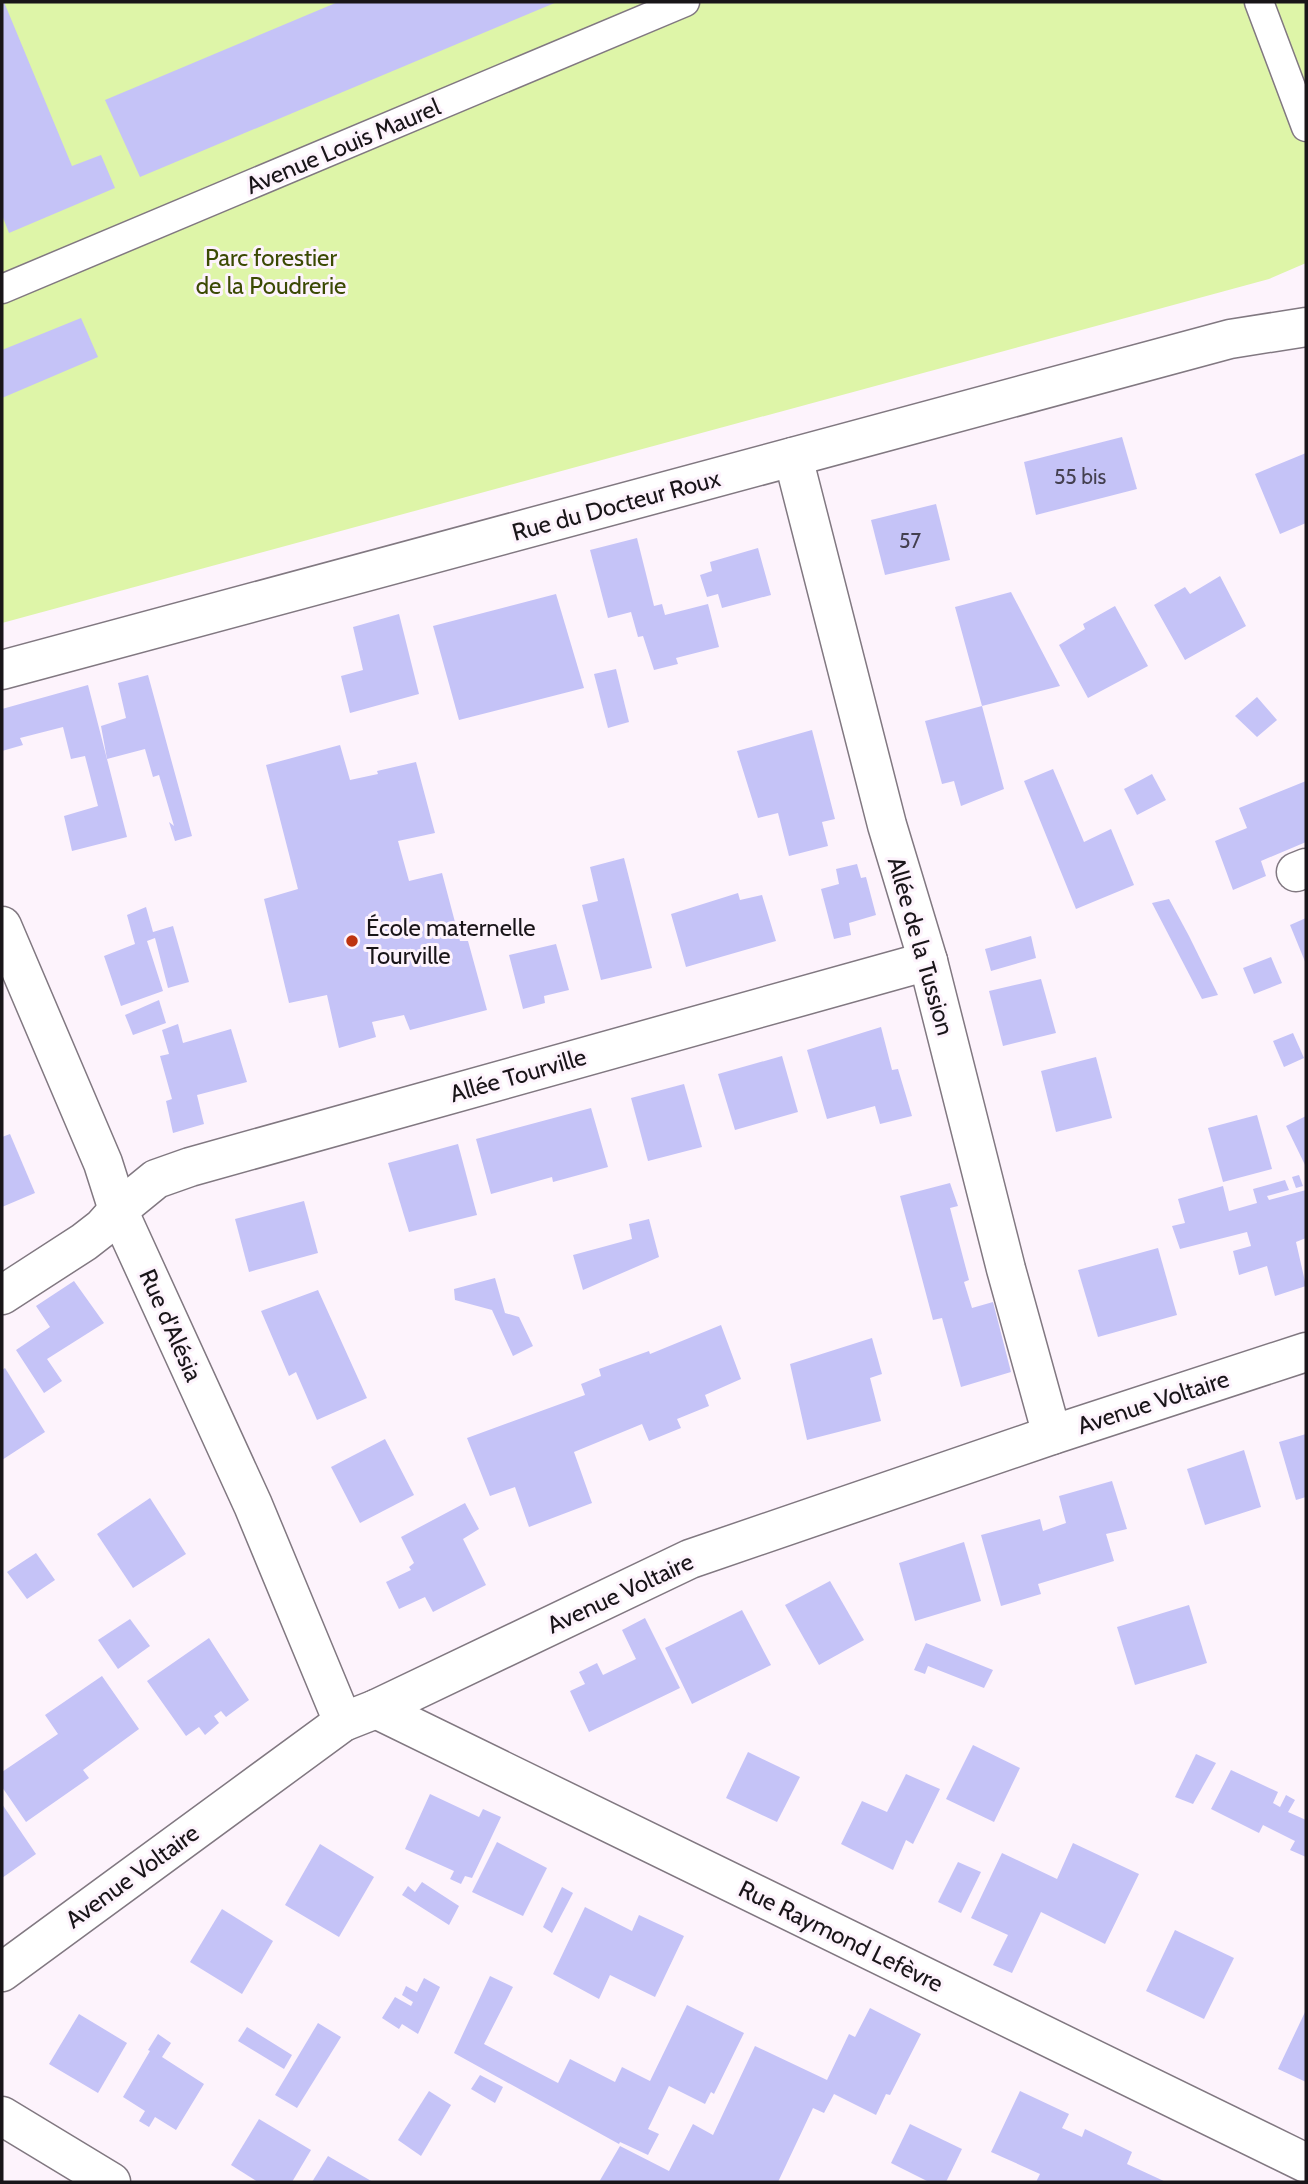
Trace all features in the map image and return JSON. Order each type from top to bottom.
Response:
[{"type":"street","name":"Rue du Docteur Roux","points":[[1230,339],[1306,302]]},
{"type":"street","name":"Rue du Docteur Roux","points":[[2,670],[1230,339],[1306,327]]},
{"type":"street","name":"Allée de la Tussion","points":[[793,457],[887,825],[928,961],[1006,1269],[1052,1435]]},
{"type":"street","name":"Rue d'Alésia","points":[[2,926],[103,1163],[118,1210],[253,1505],[359,1715]]},
{"type":"street","name":"Allée Tourville","points":[[2,1295],[84,1242],[156,1179],[190,1167],[928,961]]},
{"type":"street","name":"Avenue Voltaire","points":[[2,1972],[359,1715],[690,1559],[1052,1435],[1306,1352]]},
{"type":"street","name":"Rue Raymond Lefèvre","points":[[359,1715],[1306,2163]]},
{"type":"street","points":[[2,2116],[111,2182]]},
{"type":"lane","name":"Avenue Louis Maurel","points":[[2,289],[685,2]]},
{"type":"lane","points":[[1259,2],[1306,127]]},
{"type":"green space","name":"Parc forestier de la Poudrerie","points":[[2,2],[1306,2],[1306,263],[1269,279],[2,623]]},
{"type":"building","points":[[2,2],[72,166],[101,155],[115,188],[9,233],[2,215]]},
{"type":"building","points":[[338,2],[557,2],[140,177],[105,100]]},
{"type":"building","points":[[81,318],[98,357],[2,398],[2,350]]},
{"type":"building","points":[[1122,437],[1137,489],[1036,515],[1024,462]]},
{"type":"building","points":[[1306,453],[1306,523],[1280,534],[1255,474]]},
{"type":"building","points":[[936,504],[950,560],[885,575],[871,520]]},
{"type":"building","points":[[637,538],[654,606],[662,604],[665,615],[708,604],[719,647],[676,658],[678,664],[654,670],[643,636],[638,637],[631,612],[608,618],[590,550]]},
{"type":"building","points":[[758,548],[771,595],[722,608],[718,594],[707,597],[700,575],[712,571],[710,562]]},
{"type":"building","points":[[1220,576],[1246,626],[1185,660],[1154,605],[1185,587],[1190,594]]},
{"type":"building","points":[[1011,592],[1060,686],[982,706],[955,607]]},
{"type":"building","points":[[556,594],[584,688],[459,720],[433,626]]},
{"type":"building","points":[[1115,606],[1148,666],[1088,698],[1059,645],[1085,629],[1083,624]]},
{"type":"building","points":[[399,614],[419,694],[350,713],[341,676],[363,670],[353,627]]},
{"type":"building","points":[[616,669],[629,722],[608,728],[594,674]]},
{"type":"building","points":[[148,675],[192,836],[175,841],[169,822],[174,826],[159,775],[153,777],[145,749],[107,759],[101,726],[126,718],[118,683]]},
{"type":"building","points":[[88,685],[127,837],[72,851],[64,816],[98,806],[85,756],[71,759],[63,727],[20,738],[23,745],[2,751],[2,709]]},
{"type":"building","points":[[1257,697],[1277,720],[1257,737],[1235,716]]},
{"type":"building","points":[[982,706],[1004,789],[961,806],[954,781],[942,784],[925,721]]},
{"type":"building","points":[[812,730],[835,819],[822,822],[828,846],[789,856],[778,813],[758,818],[737,751]]},
{"type":"building","points":[[340,745],[350,780],[416,762],[435,833],[398,841],[409,881],[442,873],[460,941],[468,941],[487,1010],[410,1030],[404,1015],[372,1022],[376,1037],[339,1048],[327,995],[289,1003],[264,899],[298,889],[266,765]]},
{"type":"building","points":[[1053,769],[1084,842],[1111,829],[1134,885],[1076,909],[1024,781]]},
{"type":"building","points":[[1152,774],[1166,800],[1137,815],[1124,789]]},
{"type":"building","points":[[1306,781],[1306,842],[1261,861],[1266,876],[1233,890],[1215,841],[1247,828],[1239,808]]},
{"type":"building","points":[[624,858],[652,968],[601,980],[582,905],[598,901],[590,867]]},
{"type":"building","points":[[857,864],[861,878],[866,877],[876,915],[849,923],[851,935],[834,939],[821,889],[839,884],[836,869]]},
{"type":"building","points":[[738,893],[740,900],[762,895],[776,941],[686,967],[671,914]]},
{"type":"building","points":[[1169,899],[1218,995],[1202,999],[1152,903]]},
{"type":"building","points":[[146,907],[153,932],[173,926],[189,982],[168,988],[155,938],[147,941],[163,991],[121,1006],[104,956],[135,944],[127,915]]},
{"type":"building","points":[[1306,918],[1306,964],[1290,925]]},
{"type":"building","points":[[1031,936],[1036,958],[991,971],[985,949]]},
{"type":"building","points":[[556,944],[569,990],[544,996],[545,1003],[523,1009],[509,955]]},
{"type":"building","points":[[1271,957],[1282,983],[1254,994],[1243,968]]},
{"type":"building","points":[[1041,979],[1056,1033],[1003,1046],[989,991]]},
{"type":"building","points":[[159,1000],[166,1023],[133,1035],[125,1015]]},
{"type":"building","points":[[178,1024],[183,1043],[231,1029],[247,1082],[197,1095],[204,1124],[173,1133],[166,1101],[172,1099],[160,1056],[169,1054],[162,1030]]},
{"type":"building","points":[[881,1027],[892,1070],[898,1069],[912,1116],[880,1124],[875,1106],[827,1119],[807,1050]]},
{"type":"building","points":[[1293,1033],[1304,1058],[1284,1067],[1273,1041]]},
{"type":"building","points":[[782,1056],[798,1112],[735,1130],[718,1074]]},
{"type":"building","points":[[1096,1057],[1112,1118],[1056,1132],[1041,1071]]},
{"type":"building","points":[[684,1084],[702,1147],[648,1161],[631,1098]]},
{"type":"building","points":[[591,1108],[608,1167],[553,1182],[552,1177],[491,1194],[476,1139]]},
{"type":"building","points":[[1257,1115],[1272,1169],[1223,1182],[1208,1128]]},
{"type":"building","points":[[1306,1116],[1306,1167],[1286,1126]]},
{"type":"building","points":[[10,1134],[35,1193],[2,1207],[2,1137]]},
{"type":"building","points":[[458,1144],[477,1215],[409,1232],[388,1163]]},
{"type":"building","points":[[1299,1175],[1303,1186],[1296,1188],[1292,1177]]},
{"type":"building","points":[[1285,1180],[1289,1190],[1267,1196],[1269,1200],[1306,1190],[1306,1238],[1296,1242],[1306,1286],[1275,1296],[1267,1266],[1239,1275],[1233,1251],[1251,1246],[1247,1232],[1180,1249],[1172,1226],[1185,1223],[1178,1199],[1223,1186],[1229,1211],[1257,1203],[1253,1189]]},
{"type":"building","points":[[950,1183],[958,1206],[950,1208],[969,1280],[964,1282],[972,1308],[993,1302],[1011,1372],[961,1387],[942,1318],[933,1320],[900,1196]]},
{"type":"building","points":[[304,1201],[318,1253],[249,1272],[235,1219]]},
{"type":"building","points":[[649,1219],[659,1257],[583,1290],[573,1255],[632,1239],[629,1224]]},
{"type":"building","points":[[1158,1248],[1177,1315],[1098,1337],[1078,1270]]},
{"type":"building","points":[[495,1278],[505,1313],[519,1317],[533,1346],[513,1356],[492,1310],[455,1300],[454,1289]]},
{"type":"building","points":[[74,1281],[104,1323],[47,1359],[62,1381],[44,1393],[16,1350],[50,1327],[36,1306]]},
{"type":"building","points":[[318,1290],[367,1398],[317,1420],[296,1372],[289,1376],[261,1311]]},
{"type":"building","points":[[721,1325],[741,1379],[705,1395],[709,1406],[677,1419],[681,1428],[649,1441],[642,1424],[574,1452],[592,1503],[529,1527],[515,1487],[490,1496],[467,1438],[585,1395],[581,1384],[601,1376],[599,1369],[649,1351],[650,1354]]},
{"type":"building","points":[[872,1338],[882,1374],[870,1378],[881,1421],[807,1440],[790,1364]]},
{"type":"building","points":[[5,1368],[45,1432],[2,1460],[2,1370]]},
{"type":"building","points":[[1306,1434],[1306,1497],[1296,1500],[1279,1442]]},
{"type":"building","points":[[385,1439],[414,1495],[360,1523],[331,1467]]},
{"type":"building","points":[[1244,1450],[1261,1507],[1205,1525],[1187,1469]]},
{"type":"building","points":[[1112,1481],[1127,1529],[1106,1534],[1114,1561],[1038,1584],[1041,1594],[1001,1606],[981,1535],[1040,1519],[1043,1531],[1066,1523],[1059,1496]]},
{"type":"building","points":[[150,1498],[186,1554],[133,1588],[97,1534]]},
{"type":"building","points":[[465,1503],[479,1529],[463,1539],[486,1585],[433,1612],[425,1597],[399,1609],[386,1582],[411,1570],[409,1567],[414,1563],[401,1537]]},
{"type":"building","points":[[964,1542],[981,1601],[915,1621],[899,1563]]},
{"type":"building","points":[[36,1553],[55,1580],[27,1599],[7,1572]]},
{"type":"building","points":[[830,1581],[864,1640],[819,1665],[785,1605]]},
{"type":"building","points":[[1189,1605],[1207,1663],[1135,1685],[1117,1627]]},
{"type":"building","points":[[742,1610],[771,1665],[692,1704],[665,1648]]},
{"type":"building","points":[[645,1618],[680,1688],[589,1732],[570,1691],[585,1684],[579,1672],[597,1663],[603,1675],[636,1659],[622,1630]]},
{"type":"building","points":[[130,1619],[150,1646],[118,1669],[98,1640]]},
{"type":"building","points":[[209,1638],[249,1700],[226,1717],[221,1711],[214,1716],[219,1723],[205,1735],[199,1727],[186,1736],[147,1681]]},
{"type":"building","points":[[926,1643],[993,1670],[984,1688],[928,1666],[925,1674],[914,1670]]},
{"type":"building","points":[[102,1676],[139,1729],[83,1770],[89,1778],[26,1822],[2,1787],[2,1772],[58,1734],[45,1715]]},
{"type":"building","points":[[973,1745],[1020,1768],[994,1822],[946,1799]]},
{"type":"building","points":[[748,1752],[800,1777],[777,1822],[726,1798]]},
{"type":"building","points":[[1196,1754],[1216,1763],[1193,1804],[1175,1797]]},
{"type":"building","points":[[1231,1770],[1278,1792],[1273,1803],[1280,1807],[1286,1795],[1295,1800],[1288,1812],[1306,1820],[1306,1857],[1290,1850],[1295,1841],[1263,1825],[1259,1833],[1211,1809]]},
{"type":"building","points":[[906,1774],[940,1789],[913,1844],[906,1840],[893,1870],[841,1844],[862,1801],[887,1812]]},
{"type":"building","points":[[430,1794],[479,1817],[483,1809],[501,1817],[472,1878],[465,1876],[461,1884],[450,1879],[454,1871],[405,1849]]},
{"type":"building","points":[[2,1804],[36,1854],[2,1878]]},
{"type":"building","points":[[497,1842],[547,1868],[523,1916],[472,1892]]},
{"type":"building","points":[[1073,1843],[1139,1874],[1105,1944],[1041,1912],[1012,1973],[993,1965],[1008,1935],[971,1918],[1002,1853],[1057,1879]]},
{"type":"building","points":[[320,1844],[374,1877],[339,1937],[285,1905]]},
{"type":"building","points":[[958,1862],[981,1872],[961,1913],[938,1902]]},
{"type":"building","points":[[422,1882],[459,1906],[449,1925],[402,1895],[408,1886],[415,1892]]},
{"type":"building","points":[[562,1887],[573,1893],[552,1933],[543,1927]]},
{"type":"building","points":[[585,1907],[632,1931],[639,1915],[684,1936],[655,1997],[610,1975],[599,1999],[553,1974]]},
{"type":"building","points":[[222,1909],[273,1941],[242,1994],[190,1962]]},
{"type":"building","points":[[1175,1930],[1234,1958],[1204,2019],[1146,1991]]},
{"type":"building","points":[[490,1976],[513,1987],[484,2044],[558,2083],[570,2059],[615,2082],[622,2067],[650,2081],[687,2005],[744,2033],[714,2094],[711,2092],[705,2104],[669,2086],[648,2129],[659,2134],[648,2155],[620,2142],[619,2144],[454,2053]]},
{"type":"building","points":[[424,1978],[440,1987],[418,2034],[402,2024],[399,2029],[382,2018],[395,1997],[411,2006],[413,2002],[402,1995],[406,1986],[417,1992]]},
{"type":"building","points":[[870,2008],[921,2034],[890,2095],[886,2094],[876,2115],[834,2094],[824,2113],[813,2108],[778,2182],[599,2182],[620,2146],[669,2171],[693,2124],[713,2135],[755,2046],[827,2080],[849,2034],[855,2037]]},
{"type":"building","points":[[1306,2010],[1306,2082],[1278,2069]]},
{"type":"building","points":[[79,2014],[127,2043],[98,2093],[49,2064]]},
{"type":"building","points":[[318,2023],[341,2037],[297,2108],[275,2095]]},
{"type":"building","points":[[247,2027],[292,2055],[284,2069],[238,2041]]},
{"type":"building","points":[[158,2034],[171,2043],[162,2057],[204,2084],[176,2130],[155,2117],[149,2127],[139,2121],[145,2111],[123,2097]]},
{"type":"building","points":[[480,2075],[503,2087],[495,2103],[471,2089]]},
{"type":"building","points":[[429,2091],[451,2105],[421,2156],[398,2140]]},
{"type":"building","points":[[1020,2091],[1069,2114],[1062,2128],[1082,2137],[1085,2129],[1132,2152],[1127,2164],[1166,2182],[1036,2182],[1040,2174],[991,2152]]},
{"type":"building","points":[[259,2119],[311,2150],[292,2182],[258,2182],[231,2165]]},
{"type":"building","points":[[910,2124],[962,2149],[946,2182],[929,2182],[891,2163]]},
{"type":"building","points":[[328,2156],[373,2182],[312,2182]]},
{"type":"place","name":"École maternelle Tourville","points":[[352,941]]}]
